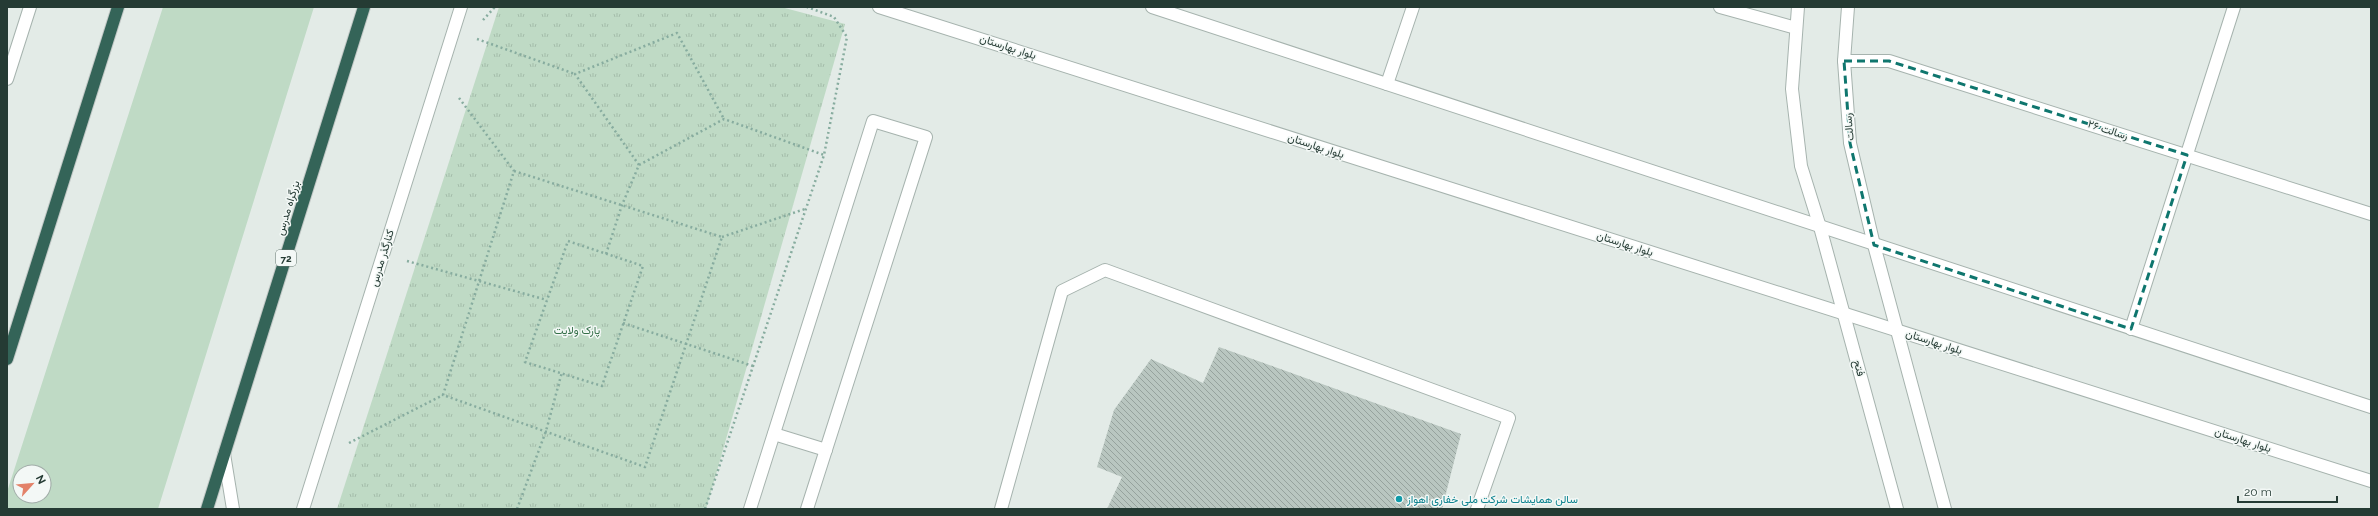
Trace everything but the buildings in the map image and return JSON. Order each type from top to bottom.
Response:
[{"type":"highway","points":[[7,359],[118,7]]},
{"type":"highway","name":"بزرگراه مدرس","points":[[207,509],[364,7]]},
{"type":"street","points":[[7,79],[30,7]]},
{"type":"street","name":"کنارگذر مدرس","points":[[303,509],[461,7]]},
{"type":"street","name":"بلوار بهارستان","points":[[879,7],[908,11],[1844,314],[2371,481]]},
{"type":"street","points":[[1152,7],[2371,407]]},
{"type":"street","points":[[1387,84],[1413,7]]},
{"type":"street","points":[[1720,7],[1796,28]]},
{"type":"street","points":[[1798,7],[1792,89],[1801,166],[1820,227]]},
{"type":"street","name":"رسالت","points":[[1848,7],[1844,61],[1850,143],[1874,245]]},
{"type":"street","points":[[2131,329],[2234,7]]},
{"type":"street","name":"رسالت ۲۶","points":[[1844,61],[1889,61],[2371,214]]},
{"type":"street","points":[[750,509],[873,121],[926,137],[807,509]]},
{"type":"street","name":"فتح","points":[[1820,227],[1897,509]]},
{"type":"street","points":[[1874,245],[1944,509]]},
{"type":"street","points":[[1001,509],[1062,291],[1105,270],[1509,418],[1477,509]]},
{"type":"street","points":[[774,434],[826,450]]},
{"type":"street","points":[[224,454],[233,509]]},
{"type":"path","points":[[705,509],[824,155],[847,37],[834,17],[807,7]]},
{"type":"path","points":[[575,74],[677,32],[724,119],[824,155]]},
{"type":"path","points":[[477,39],[575,74],[639,165]]},
{"type":"path","points":[[459,98],[514,171],[722,237],[806,209]]},
{"type":"path","points":[[606,254],[622,205],[639,165],[724,119]]},
{"type":"path","points":[[443,395],[514,171]]},
{"type":"path","points":[[348,443],[443,395],[546,430],[645,467],[722,237]]},
{"type":"path","points":[[568,241],[606,254],[643,266],[602,386],[562,372],[525,362],[568,241]]},
{"type":"path","points":[[407,261],[547,300]]},
{"type":"path","points":[[623,323],[753,366]]},
{"type":"path","points":[[517,509],[546,430],[562,372]]},
{"type":"highlighted area","points":[[1844,61],[1889,61],[2187,155],[2131,329],[1874,245],[1850,143]]},
{"type":"green space","points":[[163,7],[314,7],[158,509],[7,509],[7,492],[12,476],[12,504],[52,504],[52,464],[16,464]]},
{"type":"green space","name":"پارک ولایت","points":[[499,7],[781,7],[845,24],[706,509],[337,509]]},
{"type":"place","name":"سالن همایشات شرکت ملی خفاری اهواز","points":[[1399,499]]}]
